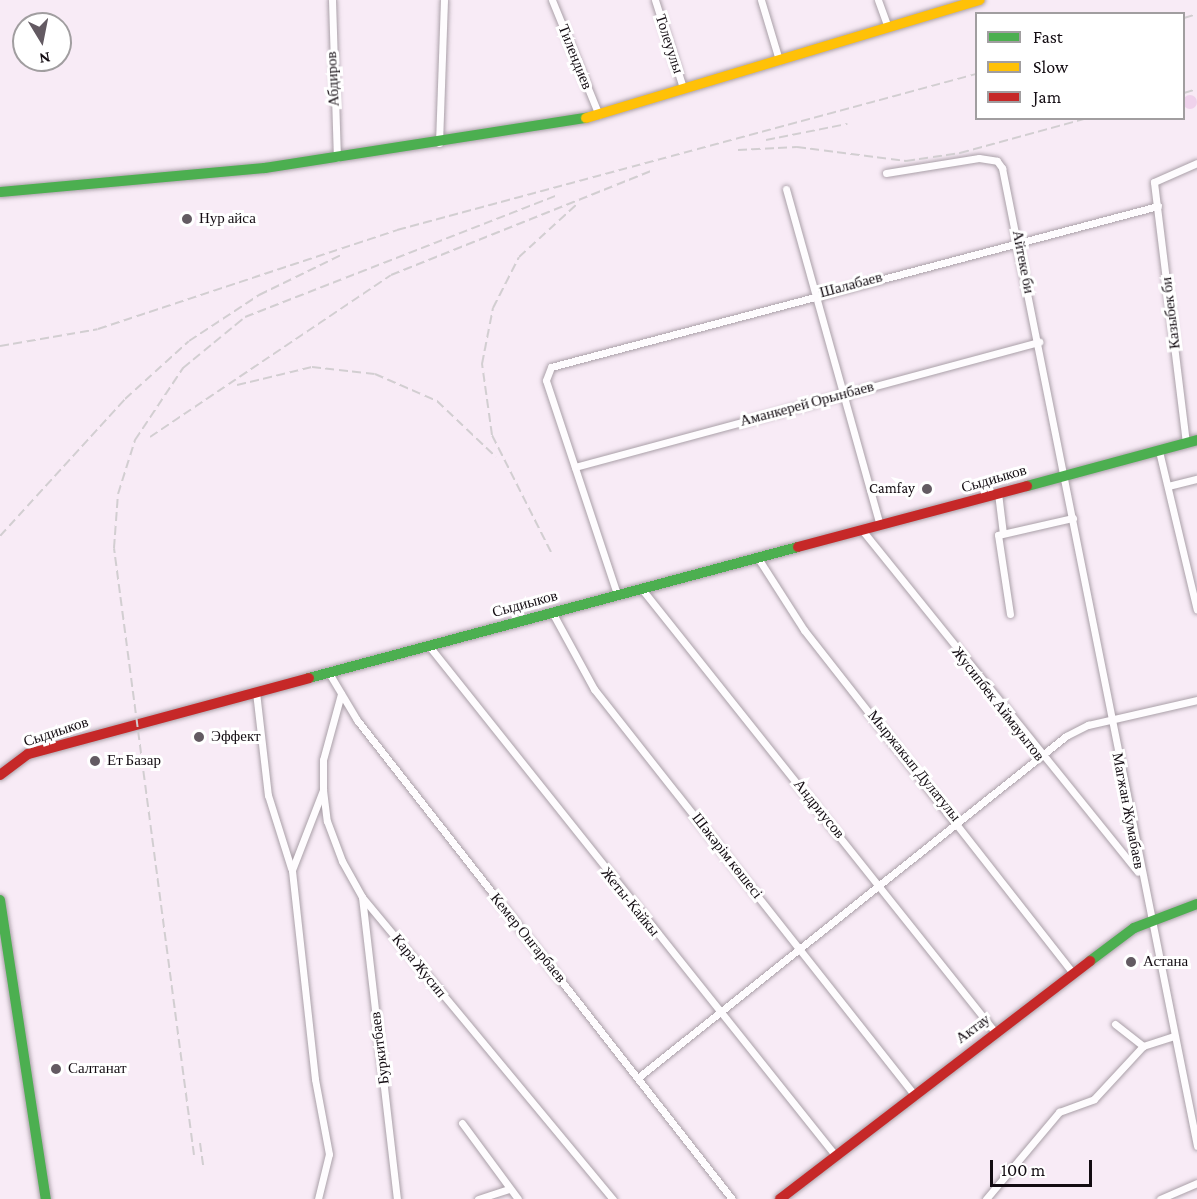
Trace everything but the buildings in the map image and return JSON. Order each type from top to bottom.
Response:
[{"type":"street","name":"Абдиров","points":[[332,0],[337,158]]},
{"type":"street","points":[[439,143],[444,0]]},
{"type":"street","name":"Тилендиев","points":[[552,0],[599,115]]},
{"type":"street","name":"Толеуулы","points":[[655,0],[683,88]]},
{"type":"street","points":[[761,0],[779,60]]},
{"type":"street","points":[[878,0],[888,27]]},
{"type":"street","points":[[0,192],[337,158],[599,115],[980,0]]},
{"type":"street","name":"Айтеке би","points":[[886,173],[979,158],[997,161],[1019,238],[1064,475]]},
{"type":"street","name":"Казыбек би","points":[[1192,442],[1154,182],[1197,164]]},
{"type":"street","points":[[786,189],[880,525]]},
{"type":"street","name":"Шалабаев","points":[[575,467],[548,371],[1019,238],[1158,206]]},
{"type":"street","name":"Аманкерей Орынбаев","points":[[575,467],[1039,342]]},
{"type":"street","name":"Сыдиыков","points":[[0,776],[28,754],[617,594],[1192,442]]},
{"type":"street","points":[[1159,451],[1197,610]]},
{"type":"street","points":[[575,467],[617,594]]},
{"type":"street","name":"Магжан Жумабаев","points":[[1064,475],[1148,920],[1197,1146]]},
{"type":"street","points":[[1168,486],[1197,479]]},
{"type":"street","points":[[998,493],[1003,532]]},
{"type":"street","points":[[1010,614],[995,541],[1003,532],[1072,518]]},
{"type":"street","name":"Жусипбек Аймауытов","points":[[862,530],[1040,757],[1140,874]]},
{"type":"street","name":"Мыржакып Дулатулы","points":[[758,558],[804,630],[958,822],[1073,973]]},
{"type":"street","name":"Андриусов","points":[[641,588],[995,1032]]},
{"type":"street","name":"Шәкәрім көшесі","points":[[552,612],[594,689],[913,1094]]},
{"type":"street","name":"Жеты-Кайкы","points":[[429,646],[835,1155]]},
{"type":"street","name":"Кемер Онгарбаев","points":[[329,673],[341,694],[430,815],[640,1076],[732,1199]]},
{"type":"street","points":[[256,692],[268,795],[292,870],[312,1057],[329,1154],[318,1199]]},
{"type":"street","name":"Кара Жусип","points":[[341,694],[323,760],[323,790],[327,821],[362,897],[613,1199]]},
{"type":"street","points":[[640,1076],[1040,757],[1088,725],[1197,700]]},
{"type":"street","points":[[292,870],[323,790]]},
{"type":"street","name":"Буркитбаев","points":[[362,897],[397,1199]]},
{"type":"street","points":[[0,900],[46,1199]]},
{"type":"street","name":"Актау","points":[[780,1199],[913,1094],[1073,973],[1148,920],[1197,904]]},
{"type":"street","points":[[1115,1024],[1143,1046]]},
{"type":"street","points":[[986,1199],[1059,1112],[1094,1099],[1143,1046],[1174,1036]]},
{"type":"street","points":[[462,1123],[508,1189],[518,1199]]},
{"type":"street","points":[[1160,1199],[1197,1183]]},
{"type":"street","points":[[478,1199],[508,1189]]},
{"type":"shaded area","points":[[1190,95],[1196,99],[1195,107],[1190,109],[1185,107],[1185,97]]},
{"type":"railway","points":[[1185,18],[1197,14]]},
{"type":"railway","points":[[0,346],[98,329],[397,230],[975,74]]},
{"type":"railway","points":[[1185,93],[1197,89]]},
{"type":"railway","points":[[738,150],[797,147],[906,161],[960,153],[1081,120]]},
{"type":"railway","points":[[766,140],[847,124]]},
{"type":"railway","points":[[150,437],[391,275],[653,170]]},
{"type":"railway","points":[[194,1155],[114,548],[118,494],[135,440],[183,368],[245,317],[556,196]]},
{"type":"railway","points":[[551,552],[492,435],[482,364],[493,308],[519,257],[577,204]]},
{"type":"railway","points":[[0,536],[125,399],[189,341],[259,295],[341,255]]},
{"type":"railway","points":[[237,385],[312,367],[375,374],[437,401],[496,457]]},
{"type":"railway","points":[[200,1143],[204,1170]]},
{"type":"traffic: fast","points":[[0,192],[265,168],[586,118]]},
{"type":"traffic: fast","points":[[1027,486],[1197,440]]},
{"type":"traffic: fast","points":[[309,678],[798,547]]},
{"type":"traffic: fast","points":[[0,900],[46,1199]]},
{"type":"traffic: fast","points":[[1090,961],[1134,928],[1197,904]]},
{"type":"traffic: slow","points":[[586,118],[980,0]]},
{"type":"traffic: jam","points":[[798,547],[1027,486]]},
{"type":"traffic: jam","points":[[0,775],[28,754],[309,678]]},
{"type":"traffic: jam","points":[[780,1199],[1090,961]]},
{"type":"place","name":"Нур айса","points":[[187,219]]},
{"type":"place","name":"Camfay","points":[[927,489]]},
{"type":"place","name":"Эффект","points":[[199,737]]},
{"type":"place","name":"Ет Базар","points":[[95,761]]},
{"type":"place","name":"Астана","points":[[1131,962]]},
{"type":"place","name":"Салтанат","points":[[56,1069]]}]
